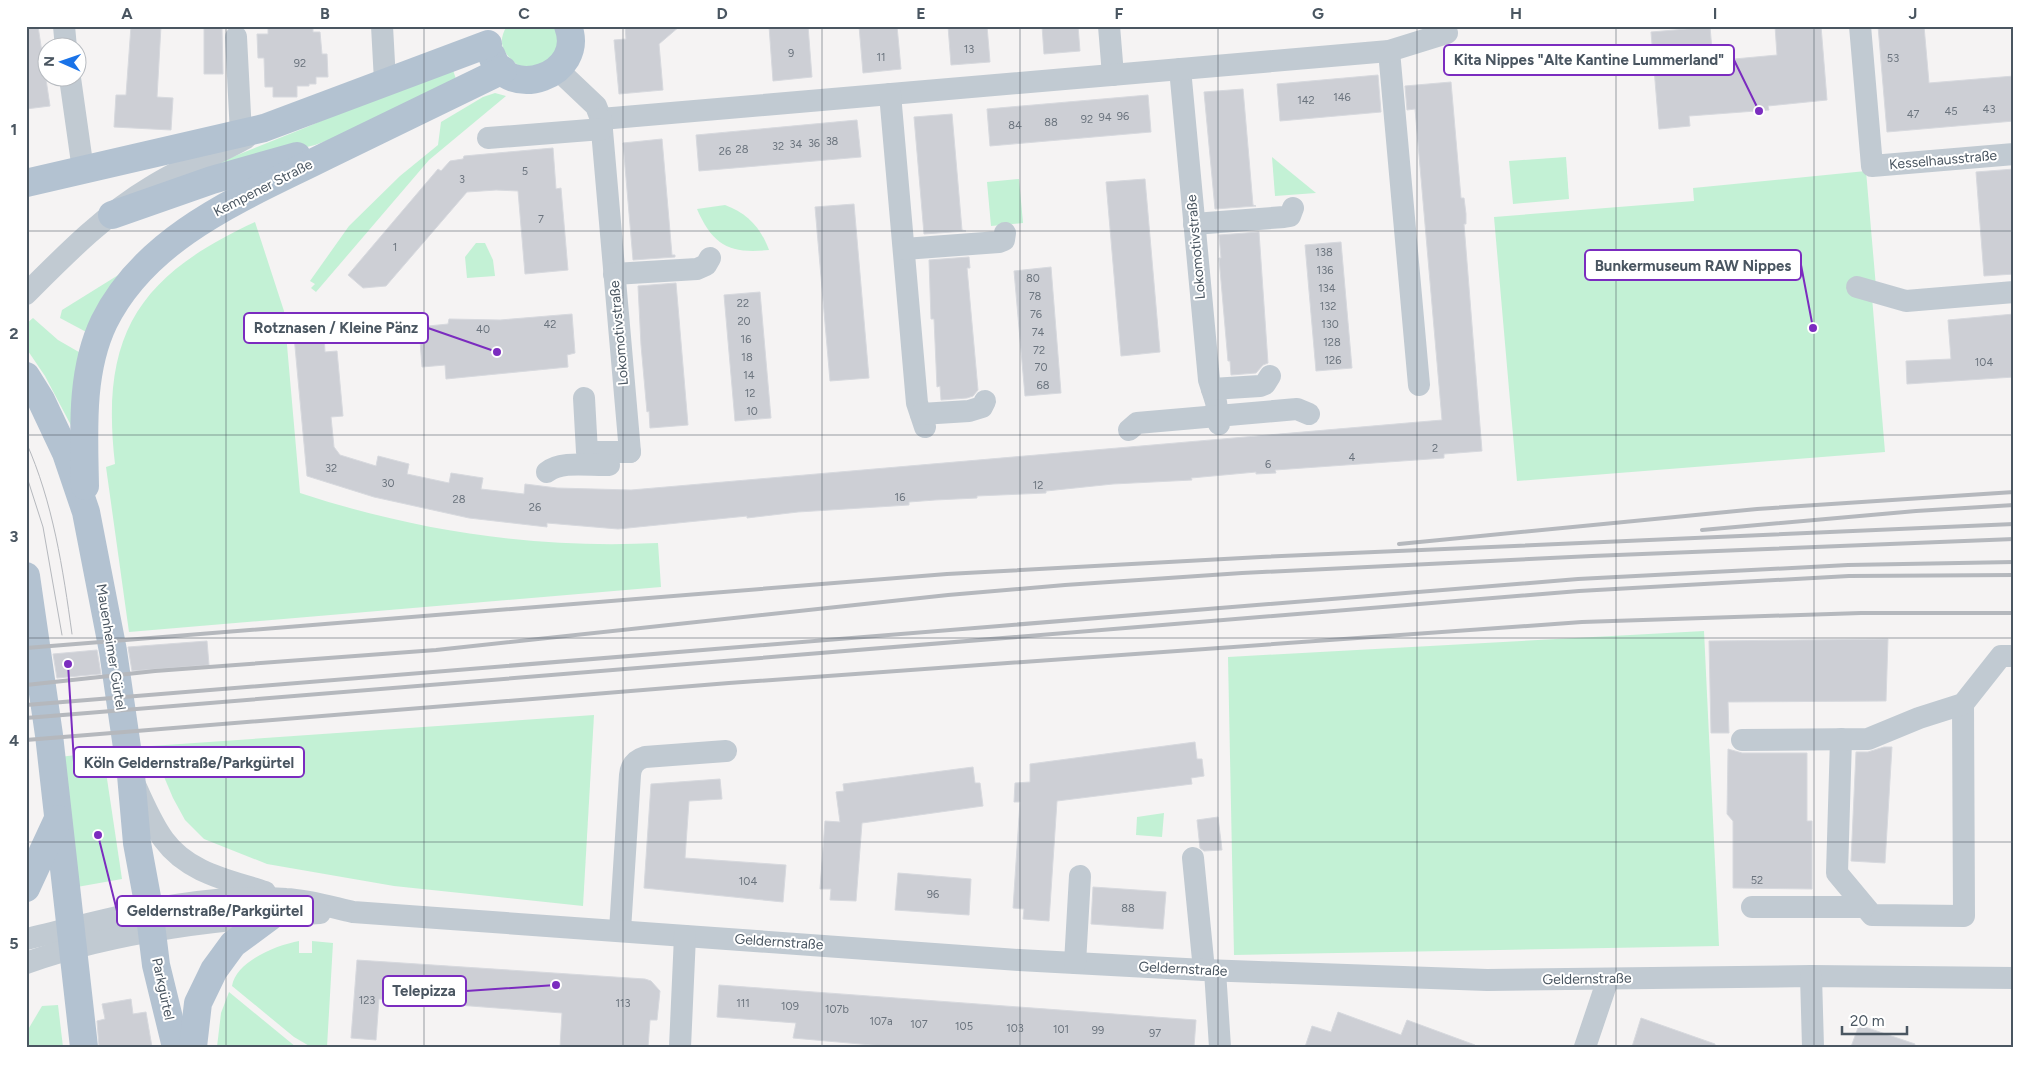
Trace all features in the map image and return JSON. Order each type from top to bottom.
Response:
[{"type":"main road","points":[[503,70],[518,79],[534,80],[550,76],[558,70],[570,50],[571,33],[568,26]]},
{"type":"main road","name":"Kempener Straße","points":[[26,183],[253,131],[385,81],[489,35],[493,59],[503,70],[217,210],[161,251],[137,273],[103,324],[89,370],[85,409],[86,512]]},
{"type":"main road","name":"Kempener Straße","points":[[112,215],[212,180],[282,161],[384,128]]},
{"type":"main road","name":"Mauenheimer Gürtel","points":[[26,376],[41,400],[66,453],[86,512],[113,651],[130,775],[137,844],[151,920]]},
{"type":"main road","points":[[26,576],[58,818],[84,1047]]},
{"type":"main road","points":[[26,888],[58,818]]},
{"type":"main road","points":[[193,1047],[198,1003],[214,970],[232,944],[279,908]]},
{"type":"main road","name":"Parkgürtel","points":[[151,920],[156,965],[176,1047]]},
{"type":"street","points":[[382,26],[385,81]]},
{"type":"street","points":[[1109,26],[1113,75]]},
{"type":"street","name":"Kesselhausstraße","points":[[1860,26],[1872,166],[2014,154]]},
{"type":"street","points":[[488,138],[602,124],[890,94],[1390,51],[1448,33]]},
{"type":"street","points":[[236,37],[253,131]]},
{"type":"street","points":[[1390,51],[1418,385]]},
{"type":"street","name":"Lokomotivstraße","points":[[1180,69],[1209,380],[1216,408]]},
{"type":"street","name":"Lokomotivstraße","points":[[558,70],[596,106],[602,124],[630,452]]},
{"type":"street","points":[[71,88],[83,170]]},
{"type":"street","points":[[890,94],[918,403],[923,420],[969,411],[982,407],[985,401]]},
{"type":"street","name":"Kempener Straße","points":[[27,293],[112,215],[150,187],[253,131]]},
{"type":"street","points":[[1194,224],[1284,217],[1290,216],[1293,208]]},
{"type":"street","points":[[904,249],[998,242],[1004,240],[1005,233]]},
{"type":"street","points":[[614,274],[697,269],[706,265],[710,258]]},
{"type":"street","points":[[1857,287],[1906,301],[2014,292]]},
{"type":"street","points":[[1216,408],[1265,384],[1270,376]]},
{"type":"street","points":[[584,398],[588,452],[630,452]]},
{"type":"street","points":[[1129,430],[1136,423],[1216,408],[1297,409],[1309,414]]},
{"type":"street","points":[[547,472],[553,467],[561,466],[622,465],[630,452]]},
{"type":"street","points":[[1742,740],[1868,738],[1918,718],[1963,704],[2001,656],[2014,656]]},
{"type":"street","points":[[1841,739],[1837,873],[1872,915],[1964,916],[1963,704]]},
{"type":"street","points":[[620,930],[632,764],[638,759],[645,757],[726,751]]},
{"type":"street","points":[[130,775],[164,840],[185,861],[279,908]]},
{"type":"street","points":[[1193,858],[1220,1047]]},
{"type":"street","points":[[1075,963],[1080,876]]},
{"type":"street","points":[[1752,907],[1864,906]]},
{"type":"street","name":"Geldernstraße","points":[[72,938],[151,920],[189,924],[279,908],[620,930],[1075,963],[1209,970],[1486,980],[1811,976],[2014,978]]},
{"type":"street","points":[[680,1047],[685,936]]},
{"type":"street","points":[[26,938],[72,938]]},
{"type":"street","points":[[26,963],[72,938]]},
{"type":"street","points":[[1811,976],[1813,1047]]},
{"type":"street","points":[[1585,1047],[1608,979]]},
{"type":"green space","points":[[507,26],[555,26],[559,43],[551,61],[523,69],[517,65],[504,51],[502,45],[503,33]]},
{"type":"green space","points":[[451,64],[458,85],[398,115],[315,145],[217,169],[215,164],[307,127]]},
{"type":"green space","points":[[495,93],[506,96],[429,160],[316,292],[311,288],[315,284],[310,281],[349,226],[400,176],[438,145],[441,122],[483,97]]},
{"type":"green space","points":[[1272,157],[1316,193],[1275,196]]},
{"type":"green space","points":[[1566,157],[1569,199],[1513,204],[1509,161]]},
{"type":"green space","points":[[1866,171],[1876,287],[1872,297],[1885,452],[1517,481],[1494,217],[1694,201],[1693,188]]},
{"type":"green space","points":[[1019,179],[1023,223],[991,226],[987,182]]},
{"type":"green space","points":[[725,205],[740,212],[752,222],[762,235],[769,250],[733,249],[724,245],[710,232],[697,209]]},
{"type":"green space","points":[[255,222],[284,311],[300,493],[388,518],[476,534],[566,543],[658,543],[661,587],[129,632],[106,467],[115,464],[112,419],[114,379],[122,345],[136,315],[155,288],[182,264],[215,243]]},
{"type":"green space","points":[[476,243],[485,243],[493,260],[495,276],[467,278],[465,257]]},
{"type":"green space","points":[[128,269],[90,334],[60,318],[62,310]]},
{"type":"green space","points":[[33,318],[58,340],[84,355],[74,431],[45,376],[26,348],[26,324]]},
{"type":"green space","points":[[1704,631],[1719,946],[1234,955],[1228,657]]},
{"type":"green space","points":[[594,715],[583,906],[394,886],[267,864],[204,839],[185,820],[173,798],[151,746]]},
{"type":"green space","points":[[103,752],[122,879],[77,887],[59,757]]},
{"type":"green space","points":[[1164,813],[1162,837],[1136,835],[1137,817]]},
{"type":"green space","points":[[299,941],[299,953],[312,953],[312,941],[333,943],[327,1047],[311,1047],[294,1037],[232,986],[235,977],[249,962],[269,950]]},
{"type":"green space","points":[[229,992],[296,1047],[217,1047],[221,1013]]},
{"type":"green space","points":[[58,1005],[63,1047],[29,1047],[26,1044],[26,1033],[42,1006]]},
{"type":"building","points":[[26,26],[38,26],[40,38],[38,38],[38,88],[47,88],[50,106],[26,109]]},
{"type":"building","points":[[131,26],[161,26],[157,97],[173,98],[171,130],[114,127],[116,95],[126,95]]},
{"type":"building","points":[[268,26],[313,26],[313,32],[320,32],[322,54],[327,54],[328,77],[316,77],[316,84],[297,86],[297,97],[273,97],[273,87],[265,87],[264,58],[258,58],[257,34],[268,34]]},
{"type":"building","points":[[625,26],[680,26],[659,44],[663,90],[619,94],[614,40],[626,39]]},
{"type":"building","points":[[769,26],[808,26],[812,77],[773,81]]},
{"type":"building","points":[[859,26],[897,26],[901,69],[863,73]]},
{"type":"building","points":[[948,26],[987,26],[990,62],[951,65]]},
{"type":"building","points":[[1042,26],[1078,26],[1080,51],[1044,54]]},
{"type":"building","points":[[1775,26],[1821,26],[1827,100],[1768,106],[1769,110],[1689,116],[1690,126],[1659,129],[1651,32],[1710,27],[1713,61],[1777,55]]},
{"type":"building","points":[[1878,26],[1924,26],[1929,83],[2014,76],[2014,121],[1887,132]]},
{"type":"building","points":[[204,28],[222,28],[223,74],[204,74]]},
{"type":"building","points":[[1378,75],[1381,112],[1280,121],[1277,84]]},
{"type":"building","points":[[1451,82],[1461,198],[1464,198],[1466,214],[1466,224],[1464,224],[1482,451],[1444,454],[1444,458],[1275,470],[1276,473],[1256,474],[1256,472],[1191,478],[1192,480],[1113,484],[1046,491],[1046,493],[977,496],[977,498],[909,502],[909,505],[798,512],[747,518],[747,516],[618,529],[547,523],[547,527],[469,518],[374,497],[307,476],[294,336],[324,334],[325,352],[337,351],[343,416],[331,417],[334,447],[340,455],[376,466],[378,456],[409,464],[407,474],[449,483],[451,473],[483,478],[481,489],[524,494],[525,484],[557,488],[631,490],[1442,420],[1415,109],[1407,110],[1405,86]]},
{"type":"building","points":[[1243,89],[1253,205],[1256,206],[1215,209],[1204,92]]},
{"type":"building","points":[[1148,95],[1151,132],[990,146],[987,109]]},
{"type":"building","points":[[952,114],[962,230],[966,231],[924,234],[914,117]]},
{"type":"building","points":[[857,120],[861,157],[699,171],[696,135]]},
{"type":"building","points":[[662,139],[672,255],[675,255],[675,257],[633,260],[623,143]]},
{"type":"building","points":[[553,148],[556,189],[561,188],[568,270],[525,274],[518,191],[496,190],[467,192],[386,286],[363,288],[348,275],[438,169],[441,171],[450,161],[463,159],[464,156]]},
{"type":"building","points":[[2014,169],[2014,274],[1984,276],[1976,172]]},
{"type":"building","points":[[1145,179],[1160,352],[1121,356],[1106,182]]},
{"type":"building","points":[[854,204],[869,378],[830,381],[815,207]]},
{"type":"building","points":[[1259,232],[1268,363],[1263,365],[1256,373],[1231,375],[1230,361],[1228,361],[1219,258],[1221,258],[1219,235]]},
{"type":"building","points":[[1341,242],[1352,368],[1316,371],[1305,245]]},
{"type":"building","points":[[969,257],[970,268],[967,268],[978,390],[973,396],[967,398],[941,400],[940,386],[937,387],[934,319],[931,319],[929,260]]},
{"type":"building","points":[[1051,267],[1061,393],[1025,396],[1014,271]]},
{"type":"building","points":[[676,283],[688,425],[650,428],[641,345],[638,286]]},
{"type":"building","points":[[760,292],[771,418],[735,421],[724,295]]},
{"type":"building","points":[[572,314],[575,353],[567,355],[568,367],[446,379],[445,365],[422,367],[419,327],[448,324],[449,319],[500,320]]},
{"type":"building","points":[[2014,314],[2014,377],[1907,384],[1906,361],[1951,359],[1948,320]]},
{"type":"building","points":[[1888,639],[1886,701],[1728,702],[1729,733],[1711,733],[1709,641]]},
{"type":"building","points":[[207,641],[209,665],[132,671],[128,647]]},
{"type":"building","points":[[97,650],[101,674],[57,678],[53,654]]},
{"type":"building","points":[[1195,742],[1197,759],[1202,759],[1204,776],[1191,778],[1192,784],[1057,801],[1049,921],[1023,919],[1024,909],[1013,908],[1020,802],[1014,802],[1015,783],[1030,782],[1030,764]]},
{"type":"building","points":[[1884,747],[1892,747],[1885,863],[1851,861],[1856,752],[1868,752]]},
{"type":"building","points":[[1728,749],[1742,753],[1807,753],[1807,821],[1812,821],[1812,889],[1733,888],[1733,821],[1727,814]]},
{"type":"building","points":[[973,767],[975,783],[980,783],[983,806],[862,823],[856,901],[830,900],[831,889],[820,889],[825,821],[840,822],[836,792],[844,791],[843,784]]},
{"type":"building","points":[[720,779],[722,799],[689,801],[685,858],[786,865],[783,902],[644,888],[651,784]]},
{"type":"building","points":[[1218,817],[1222,850],[1204,851],[1200,848],[1197,820]]},
{"type":"building","points":[[898,873],[971,879],[969,915],[895,910]]},
{"type":"building","points":[[1093,887],[1166,892],[1163,929],[1091,924]]},
{"type":"building","points":[[357,960],[645,979],[651,981],[660,991],[657,1020],[650,1020],[648,1047],[560,1047],[562,1013],[379,999],[376,1040],[351,1038]]},
{"type":"building","points":[[719,985],[1196,1020],[1194,1047],[894,1047],[793,1038],[796,1023],[717,1017]]},
{"type":"building","points":[[131,999],[133,1014],[146,1012],[152,1047],[99,1047],[97,1021],[105,1019],[102,1004]]},
{"type":"building","points":[[1338,1012],[1401,1035],[1407,1020],[1475,1045],[1474,1047],[1305,1047],[1312,1026],[1331,1032]]},
{"type":"building","points":[[1641,1018],[1715,1044],[1715,1047],[1632,1047]]},
{"type":"building","points":[[1859,1025],[1915,1044],[1914,1047],[1851,1047]]},
{"type":"tram line","points":[[26,442],[43,488],[56,536],[72,634]]},
{"type":"tram line","points":[[26,474],[43,527],[62,635]]},
{"type":"railway","points":[[1399,544],[1757,509],[2014,492]]},
{"type":"railway","points":[[1702,530],[1916,511],[2014,505]]},
{"type":"railway","points":[[26,648],[947,574],[1261,557],[2014,524]]},
{"type":"railway","points":[[26,685],[155,671],[436,650],[948,595],[1065,585],[1242,573],[1592,556],[2014,539]]},
{"type":"railway","points":[[26,705],[1578,579],[1848,565],[2014,562]]},
{"type":"railway","points":[[26,718],[1579,591],[1849,576],[2014,575]]},
{"type":"railway","points":[[26,740],[729,683],[1582,622],[1861,613],[2014,613]]},
{"type":"place","name":"Kita Nippes \"Alte Kantine Lummerland\"","points":[[1759,111]]},
{"type":"place","name":"Bunkermuseum RAW Nippes","points":[[1813,328]]},
{"type":"place","name":"Rotznasen / Kleine Pänz","points":[[497,352]]},
{"type":"place","name":"Köln Geldernstraße/Parkgürtel","points":[[68,664]]},
{"type":"place","name":"Geldernstraße/Parkgürtel","points":[[98,835]]},
{"type":"place","name":"Telepizza","points":[[556,985]]}]
